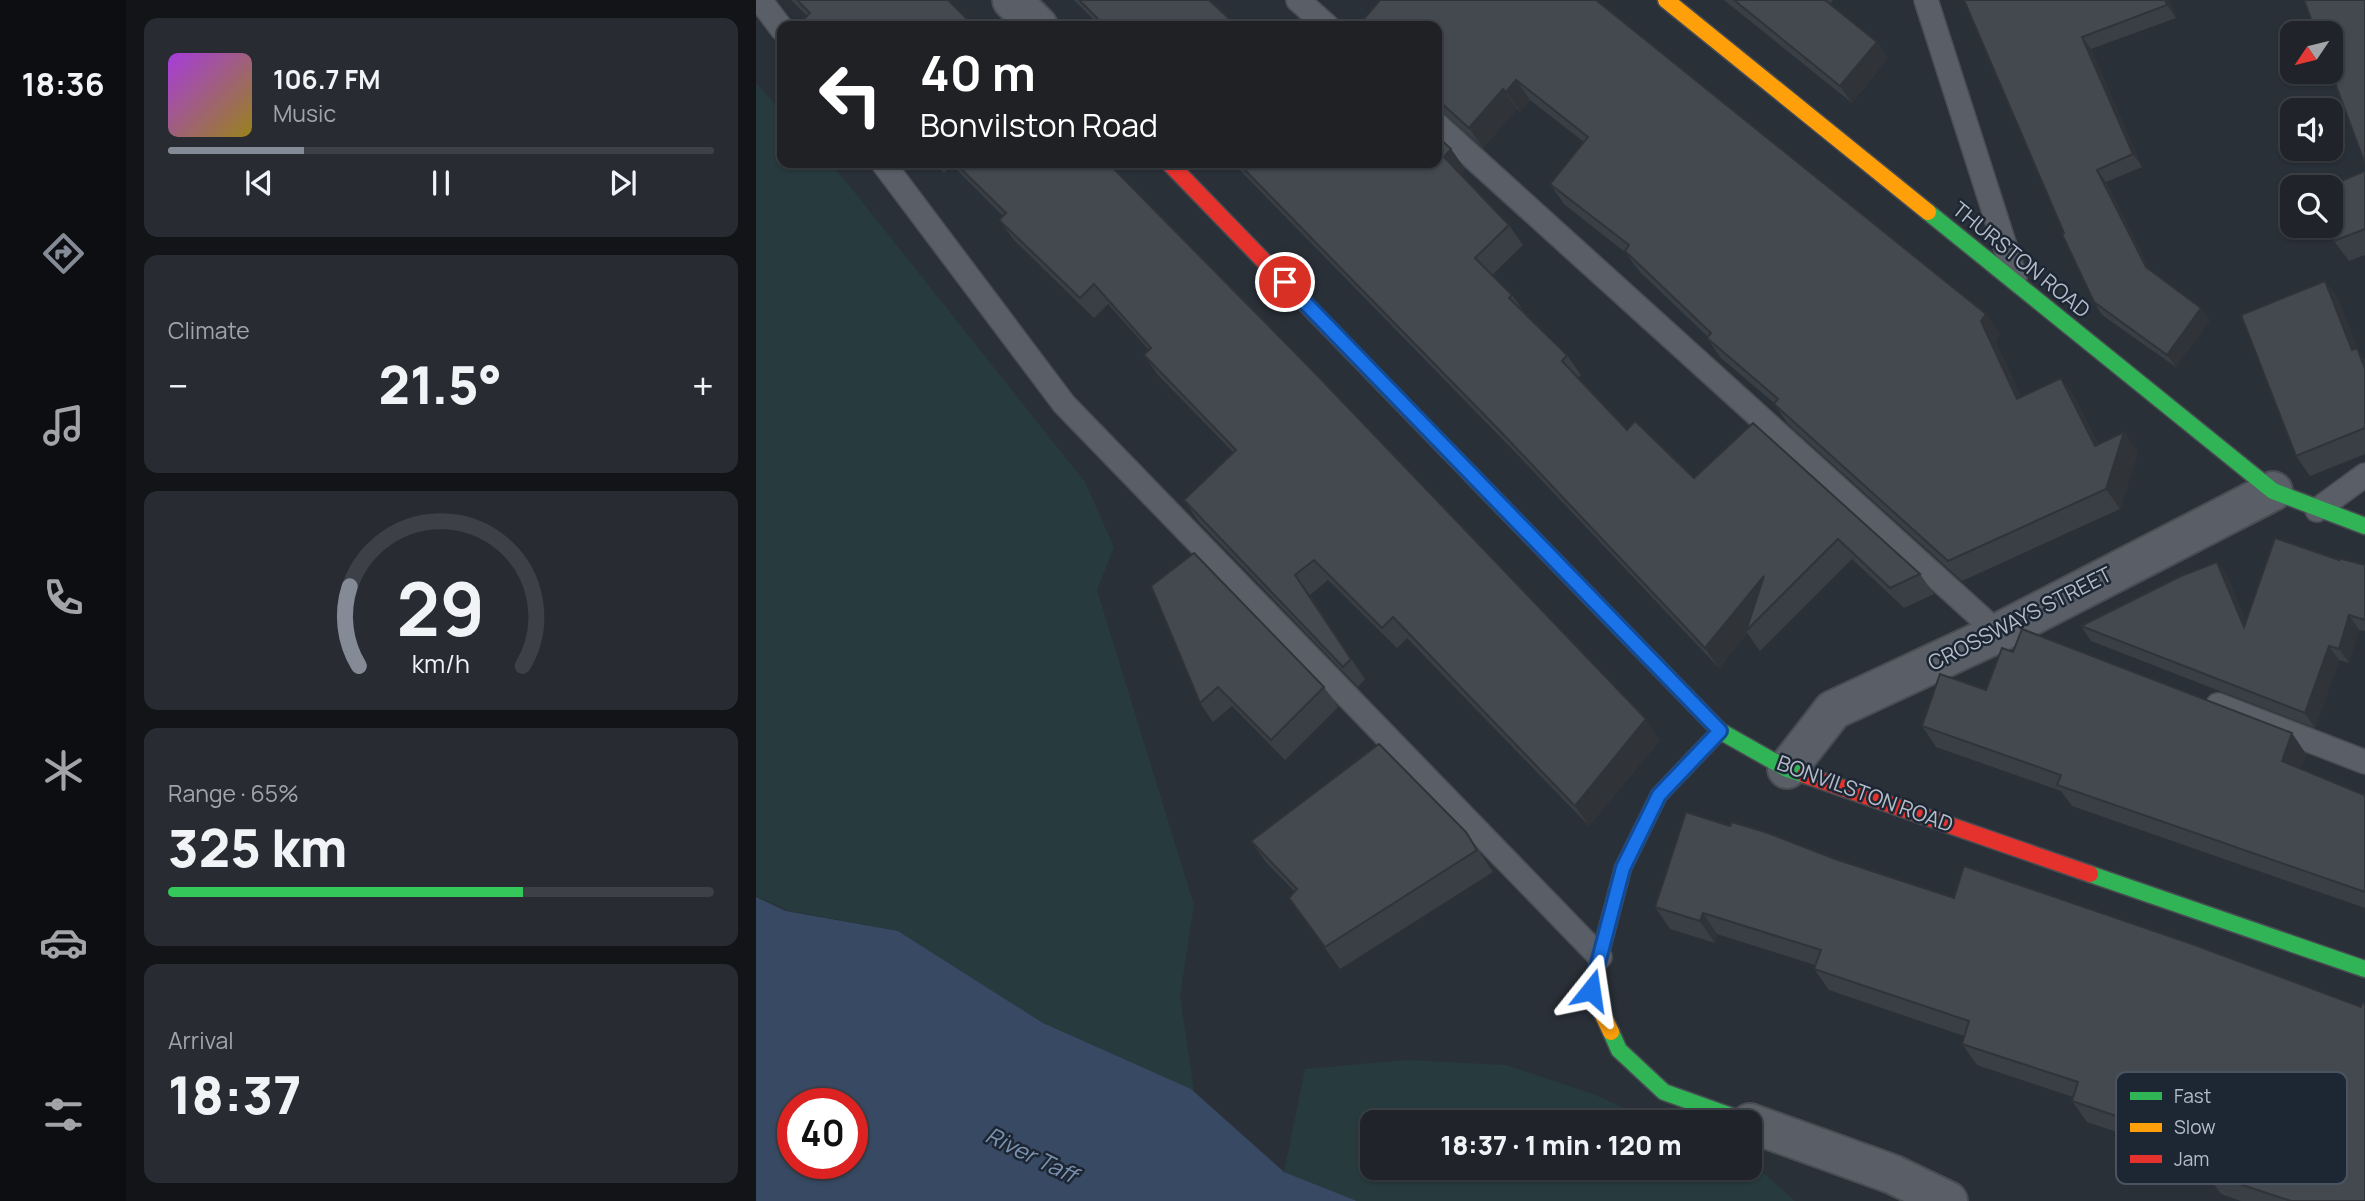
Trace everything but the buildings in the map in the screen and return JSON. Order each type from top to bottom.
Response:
[{"type":"street","points":[[1012,0],[1033,21]]},
{"type":"street","name":"THURSTON ROAD","points":[[1666,0],[2273,491],[2317,510],[2365,526]]},
{"type":"street","name":"BONVILSTON ROAD","points":[[1175,168],[1720,731],[1787,769],[2365,969]]},
{"type":"street","name":"CROSSWAYS STREET","points":[[1787,769],[1833,710],[2016,631],[2273,491]]},
{"type":"street","points":[[1715,1110],[1664,1092],[1619,1050],[1591,990],[1623,868],[1659,795],[1720,731]]},
{"type":"street","points":[[1762,1128],[1885,1187],[1948,1201]]},
{"type":"lane","points":[[760,0],[777,22]]},
{"type":"lane","points":[[1298,0],[1321,21]]},
{"type":"lane","points":[[1926,0],[2017,284]]},
{"type":"lane","points":[[1442,129],[2016,631]]},
{"type":"lane","points":[[887,168],[1064,404],[1600,957]]},
{"type":"lane","points":[[2317,510],[2365,475]]},
{"type":"lane","points":[[2201,698],[2365,762]]},
{"type":"green space","points":[[756,83],[777,106],[777,168],[834,168],[844,179],[1085,482],[1114,547],[1097,590],[1194,905],[1180,996],[1194,1091],[1043,1023],[898,931],[790,911],[756,896]]},
{"type":"green space","points":[[1407,1060],[1506,1065],[1593,1094],[1628,1110],[1360,1110],[1360,1180],[1762,1180],[1762,1173],[1795,1201],[1357,1201],[1284,1172],[1305,1069]]},
{"type":"water","name":"River Taff","points":[[756,897],[786,911],[898,931],[1043,1023],[1191,1089],[1284,1172],[1357,1201],[756,1201]]},
{"type":"traffic: fast","points":[[1928,212],[2273,491],[2365,526]]},
{"type":"traffic: fast","points":[[1384,385],[1720,731],[1787,769],[1805,775]]},
{"type":"traffic: fast","points":[[2090,874],[2365,969]]},
{"type":"traffic: fast","points":[[1611,1032],[1619,1050],[1664,1092],[1714,1110]]},
{"type":"traffic: slow","points":[[1666,0],[1928,212]]},
{"type":"traffic: slow","points":[[1611,1032],[1591,990],[1623,868],[1659,795],[1720,731]]},
{"type":"traffic: jam","points":[[1174,168],[1384,385]]},
{"type":"traffic: jam","points":[[1805,775],[2090,874]]},
{"type":"route","points":[[1285,282],[1720,731],[1659,795],[1623,868],[1591,990]]}]
